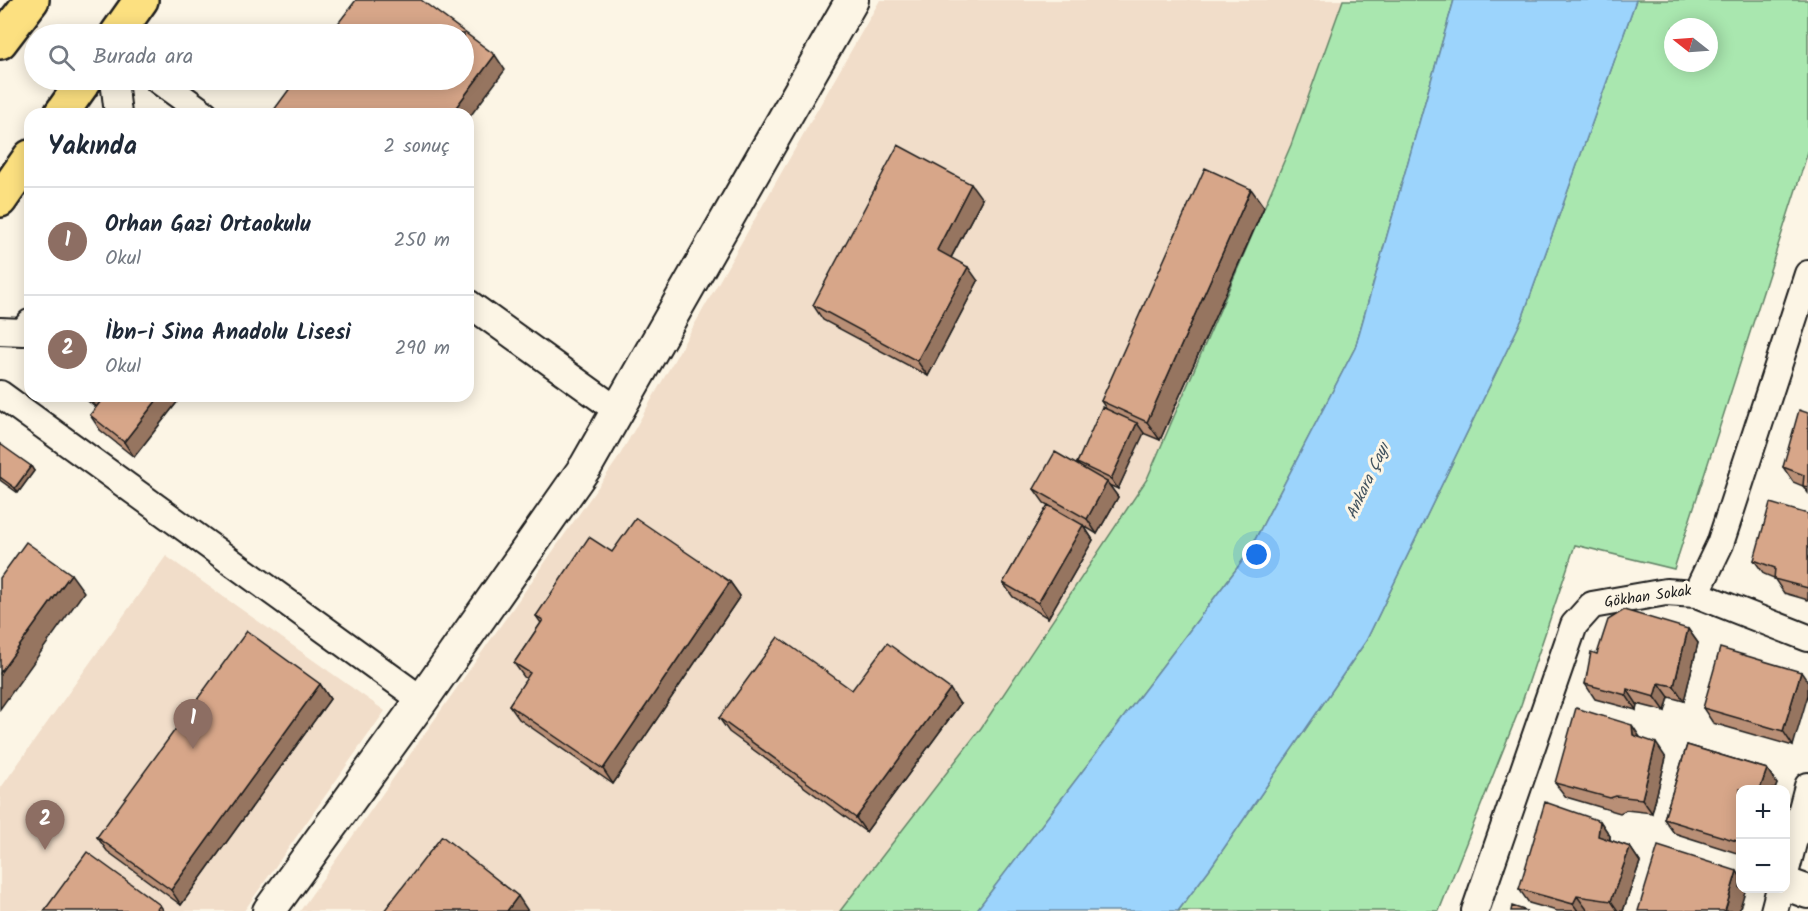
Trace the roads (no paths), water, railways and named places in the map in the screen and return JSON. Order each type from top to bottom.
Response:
[{"type":"highway","points":[[0,42],[32,0]]},
{"type":"highway","points":[[124,24],[141,0]]},
{"type":"highway","points":[[64,108],[78,90]]},
{"type":"highway","points":[[0,200],[24,166]]},
{"type":"street","points":[[0,17],[26,0]]},
{"type":"street","points":[[268,911],[422,700],[586,466],[852,0]]},
{"type":"street","points":[[115,90],[117,108]]},
{"type":"street","points":[[172,90],[198,108]]},
{"type":"street","name":"Gökhan Sokak","points":[[1475,911],[1574,625],[1592,605],[1666,592],[1696,594],[1720,544],[1808,274]]},
{"type":"street","points":[[474,307],[618,411]]},
{"type":"street","points":[[0,332],[24,331]]},
{"type":"street","points":[[0,394],[422,700]]},
{"type":"street","points":[[1696,594],[1808,638]]},
{"type":"street","points":[[1790,852],[1808,786]]},
{"type":"street","points":[[1790,886],[1808,892]]},
{"type":"street","points":[[1774,911],[1779,893]]},
{"type":"water","name":"Ankara Çayı","points":[[1454,0],[1636,0],[1522,319],[1366,641],[1211,867],[1178,911],[976,911],[1247,555],[1355,348]]},
{"type":"place","name":"Orhan Gazi Ortaokulu","points":[[193,749]]},
{"type":"place","name":"İbn-i Sina Anadolu Lisesi","points":[[45,850]]}]
